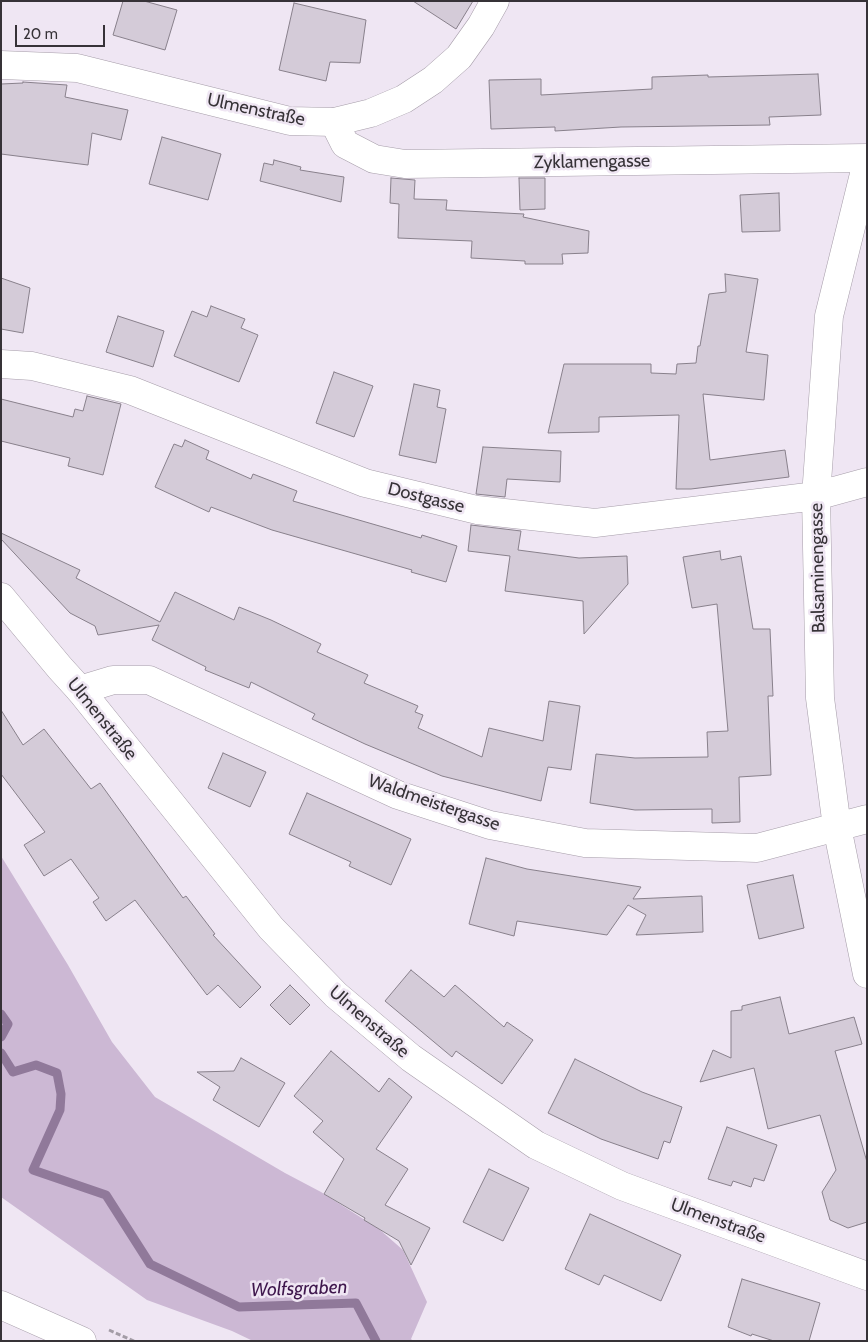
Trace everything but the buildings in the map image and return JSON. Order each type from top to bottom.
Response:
[{"type":"street","name":"Ulmenstraße","points":[[1,65],[77,68],[290,121],[334,122],[371,113],[404,99],[433,80],[459,57],[481,26],[495,1]]},
{"type":"street","name":"Zyklamengasse","points":[[334,122],[344,144],[374,159],[405,164],[867,160]]},
{"type":"street","name":"Balsaminengasse","points":[[867,160],[829,316],[816,496],[820,698],[837,828],[867,974]]},
{"type":"street","name":"Dostgasse","points":[[1,364],[32,366],[130,390],[365,483],[477,510],[595,523],[816,496],[867,482]]},
{"type":"street","name":"Ulmenstraße","points":[[1,597],[80,690],[271,928],[336,995],[410,1058],[536,1145],[622,1186],[867,1276]]},
{"type":"street","name":"Waldmeistergasse","points":[[80,690],[113,680],[149,680],[398,795],[490,825],[586,843],[757,848],[867,820]]},
{"type":"street","points":[[1,1305],[82,1341]]},
{"type":"shaded area","points":[[1,856],[68,965],[112,1042],[155,1097],[321,1192],[379,1229],[403,1250],[427,1302],[411,1339],[413,1341],[253,1341],[232,1331],[147,1300],[1,1197]]},
{"type":"waterway","name":"Wolfsgraben","points":[[1,1014],[8,1024],[1,1037]]},
{"type":"waterway","name":"Wolfsgraben","points":[[1,1053],[13,1072],[36,1065],[57,1073],[61,1094],[60,1110],[33,1170],[106,1195],[150,1264],[239,1307],[356,1303],[376,1341]]}]
